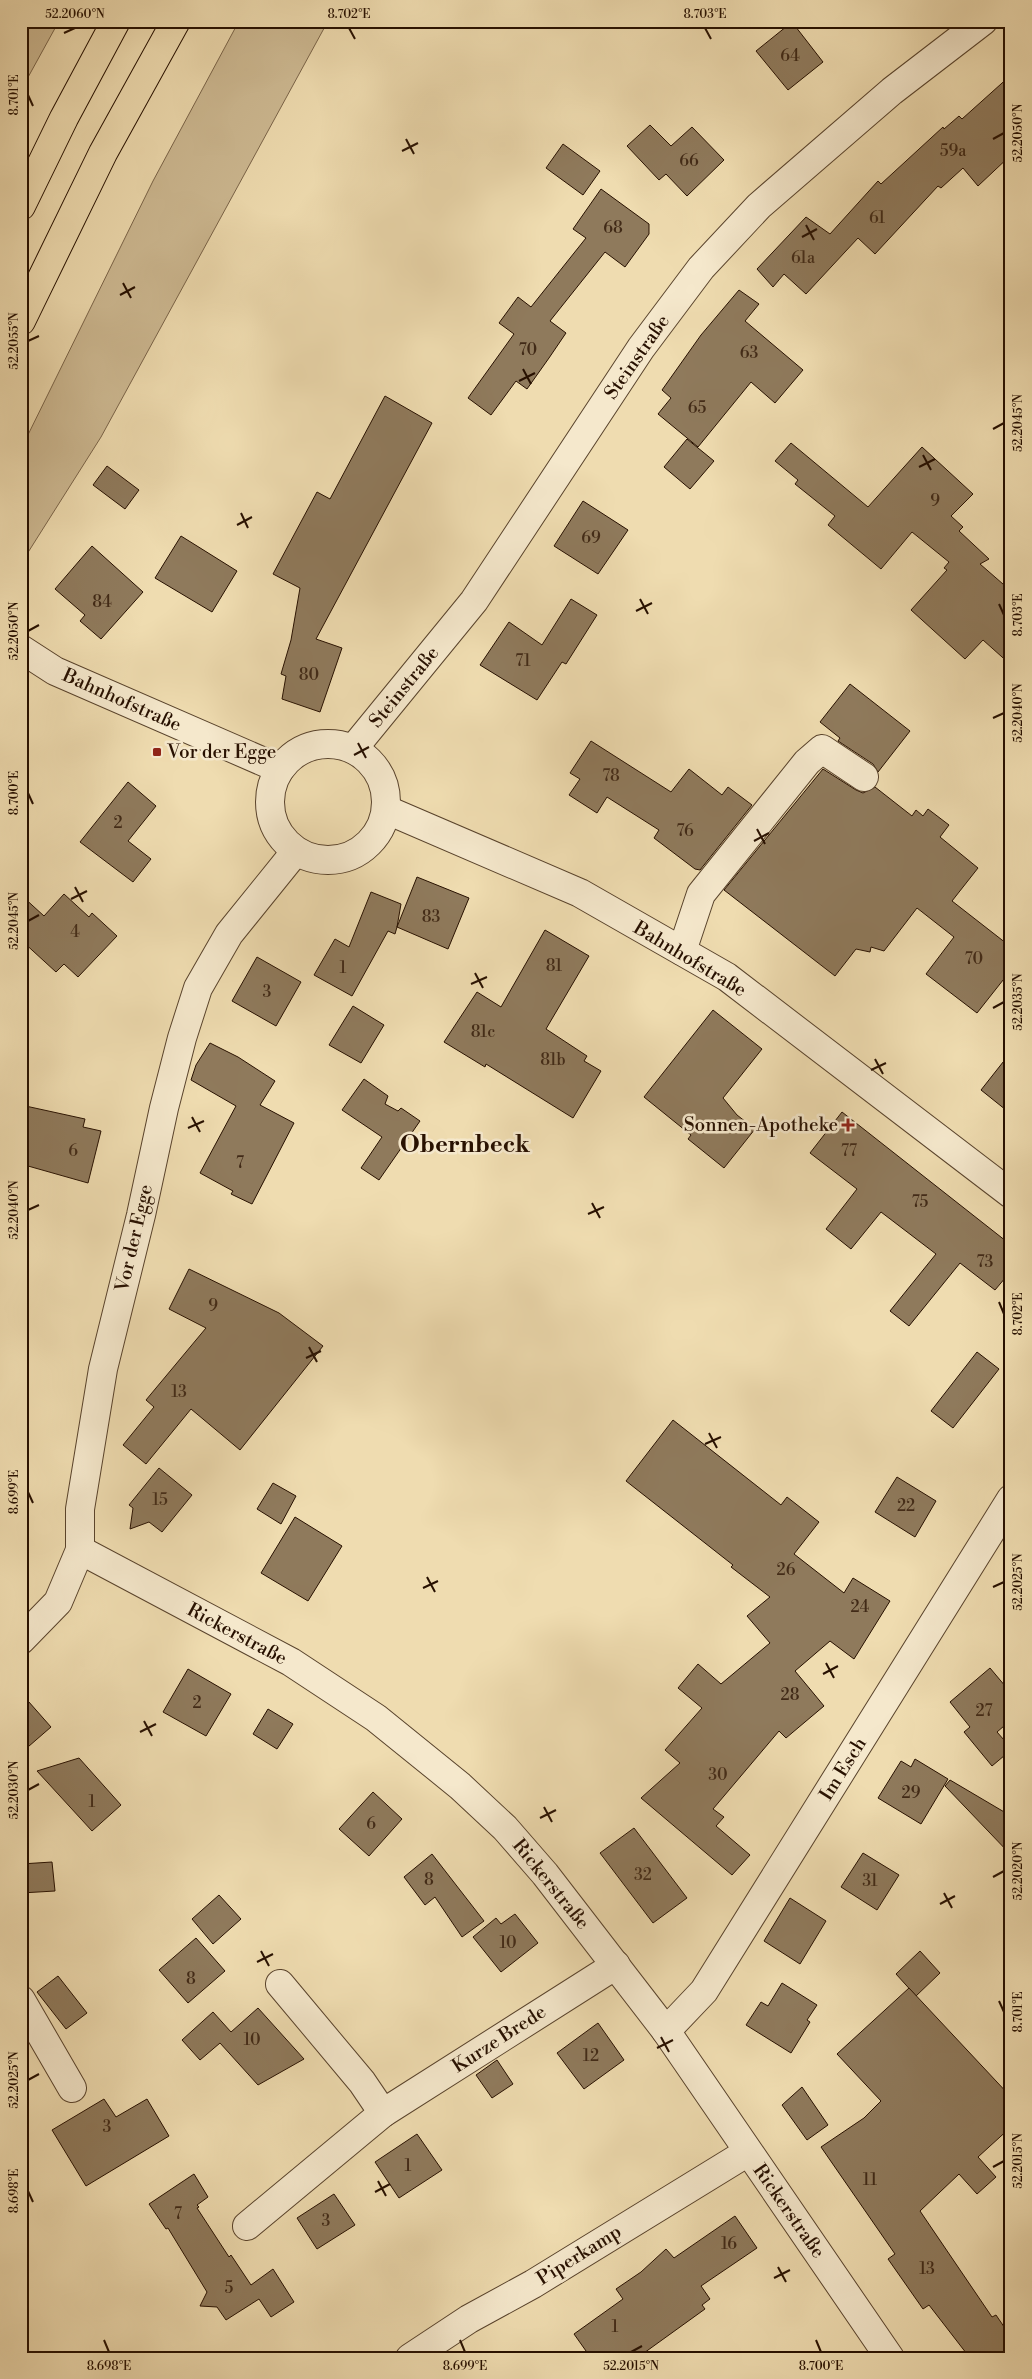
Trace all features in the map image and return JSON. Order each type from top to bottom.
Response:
[{"type":"highway","points":[[21,206],[64,118],[116,21]]},
{"type":"highway","points":[[21,321],[103,153],[176,21]]},
{"type":"street","name":"Steinstraße","points":[[353,749],[474,601],[640,348],[701,268],[759,206],[892,90],[983,21]]},
{"type":"street","name":"Bahnhofstraße","points":[[21,649],[56,671],[280,769]]},
{"type":"street","points":[[322,744],[338,744],[353,749],[369,760],[380,774],[386,792],[387,810],[381,829],[369,845],[353,856],[334,861],[314,860],[296,851],[282,838],[273,822],[270,804],[272,786],[280,769],[291,757],[306,748],[322,744]]},
{"type":"street","points":[[682,951],[701,894],[807,762],[822,749],[864,777]]},
{"type":"street","name":"Bahnhofstraße","points":[[387,810],[580,893],[727,977],[1011,1194]]},
{"type":"street","name":"Vor der Egge","points":[[21,1640],[58,1602],[80,1550],[80,1509],[103,1369],[182,1038],[198,988],[229,934],[296,851]]},
{"type":"street","name":"Im Esch","points":[[666,2031],[704,1991],[1011,1500]]},
{"type":"street","name":"Rickerstraße","points":[[80,1550],[291,1662],[376,1718],[460,1786],[505,1828],[545,1874],[666,2031],[890,2358]]},
{"type":"street","name":"Kurze Brede","points":[[247,2226],[383,2113],[616,1965]]},
{"type":"street","points":[[280,1984],[362,2082],[383,2113]]},
{"type":"street","points":[[21,2000],[72,2088]]},
{"type":"street","name":"Piperkamp","points":[[410,2358],[469,2319],[533,2284],[748,2152]]},
{"type":"shaded area","points":[[21,21],[59,21],[21,90]]},
{"type":"shaded area","points":[[239,21],[328,21],[101,437],[27,554],[21,553],[21,449],[153,181]]},
{"type":"building","points":[[792,22],[823,62],[788,90],[756,51]]},
{"type":"building","points":[[1011,75],[1011,155],[978,186],[963,168],[941,188],[938,186],[875,254],[858,238],[806,294],[784,274],[773,287],[757,269],[806,217],[830,234],[878,181],[881,184],[943,127],[944,129],[959,116],[962,119]]},
{"type":"building","points":[[650,125],[671,146],[692,127],[724,160],[687,196],[666,174],[659,180],[627,146]]},
{"type":"building","points":[[563,144],[600,171],[583,195],[546,168]]},
{"type":"building","points":[[601,189],[649,224],[649,234],[625,267],[605,252],[550,321],[566,333],[549,358],[527,389],[516,381],[491,415],[468,398],[514,334],[499,323],[518,297],[531,307],[586,238],[573,229]]},
{"type":"building","points":[[739,290],[759,304],[745,321],[803,370],[775,403],[751,382],[698,447],[658,414],[671,398],[662,390],[701,335]]},
{"type":"building","points":[[385,396],[432,423],[316,639],[342,648],[320,712],[282,699],[286,676],[281,674],[291,640],[300,588],[273,574],[317,492],[330,499]]},
{"type":"building","points":[[687,439],[714,461],[690,489],[664,467]]},
{"type":"building","points":[[791,443],[868,507],[922,447],[973,494],[951,516],[963,527],[959,531],[989,559],[980,564],[1011,591],[1011,665],[983,640],[965,659],[911,610],[947,570],[944,568],[949,562],[912,532],[881,569],[828,525],[835,516],[795,484],[798,480],[775,461]]},
{"type":"building","points":[[107,466],[139,490],[125,509],[93,485]]},
{"type":"building","points":[[583,501],[628,530],[598,574],[554,546]]},
{"type":"building","points":[[181,536],[237,571],[212,612],[155,578]]},
{"type":"building","points":[[92,546],[143,592],[101,639],[80,621],[85,615],[55,589]]},
{"type":"building","points":[[571,599],[597,615],[566,664],[562,662],[537,700],[480,665],[509,622],[542,645]]},
{"type":"building","points":[[850,684],[910,731],[878,772],[873,764],[838,741],[840,738],[820,722]]},
{"type":"building","points":[[591,741],[671,792],[689,769],[722,795],[728,787],[752,805],[700,870],[695,869],[654,838],[659,830],[607,797],[597,813],[569,795],[580,779],[570,773]]},
{"type":"building","points":[[823,769],[863,793],[875,787],[912,816],[916,810],[923,816],[928,809],[949,825],[940,837],[978,868],[952,901],[1011,947],[1011,970],[977,1013],[926,974],[954,937],[917,908],[884,951],[871,947],[870,952],[856,949],[835,976],[724,890]]},
{"type":"building","points":[[128,782],[156,806],[128,841],[151,859],[133,882],[80,842]]},
{"type":"building","points":[[417,877],[469,898],[448,949],[397,927]]},
{"type":"building","points":[[371,892],[401,904],[395,934],[388,931],[352,996],[314,975],[335,939],[349,947]]},
{"type":"building","points":[[64,894],[89,917],[92,913],[117,936],[78,977],[64,964],[56,972],[21,940],[21,895],[44,916]]},
{"type":"building","points":[[545,930],[589,956],[546,1029],[587,1056],[584,1061],[601,1071],[573,1118],[486,1064],[485,1067],[444,1042],[477,992],[501,1007]]},
{"type":"building","points":[[257,957],[301,982],[276,1026],[232,1001]]},
{"type":"building","points":[[353,1006],[384,1025],[361,1063],[329,1045]]},
{"type":"building","points":[[713,1010],[762,1049],[723,1098],[737,1115],[755,1129],[724,1168],[688,1139],[691,1135],[644,1097]]},
{"type":"building","points":[[210,1043],[238,1057],[275,1081],[260,1105],[294,1123],[252,1204],[231,1194],[233,1191],[200,1173],[236,1106],[191,1080],[196,1065]]},
{"type":"building","points":[[1011,1052],[1011,1114],[981,1090]]},
{"type":"building","points":[[364,1079],[388,1096],[385,1104],[398,1111],[401,1108],[420,1121],[379,1180],[361,1168],[382,1137],[342,1110]]},
{"type":"building","points":[[21,1105],[85,1119],[83,1127],[101,1131],[88,1183],[21,1164]]},
{"type":"building","points":[[842,1112],[1011,1245],[1011,1271],[995,1290],[960,1263],[909,1326],[890,1311],[936,1254],[881,1212],[851,1249],[826,1229],[857,1189],[810,1153]]},
{"type":"building","points":[[189,1269],[279,1313],[323,1346],[240,1450],[191,1409],[146,1464],[123,1445],[154,1407],[146,1400],[206,1328],[169,1309]]},
{"type":"building","points":[[977,1352],[999,1369],[953,1428],[931,1411]]},
{"type":"building","points":[[673,1420],[781,1505],[787,1497],[819,1522],[794,1554],[844,1593],[853,1578],[890,1601],[854,1659],[830,1641],[795,1671],[824,1706],[786,1738],[779,1731],[713,1809],[724,1817],[716,1826],[750,1855],[732,1875],[641,1798],[680,1763],[665,1750],[702,1708],[678,1688],[698,1664],[721,1684],[770,1643],[747,1616],[770,1597],[731,1567],[733,1565],[626,1481]]},
{"type":"building","points":[[159,1468],[192,1495],[162,1532],[149,1522],[130,1529],[133,1508],[129,1505]]},
{"type":"building","points":[[897,1477],[936,1501],[915,1537],[875,1512]]},
{"type":"building","points":[[273,1483],[296,1496],[281,1524],[257,1509]]},
{"type":"building","points":[[295,1517],[342,1546],[308,1601],[261,1573]]},
{"type":"building","points":[[990,1668],[1011,1693],[1011,1720],[997,1732],[1011,1750],[992,1766],[964,1732],[970,1727],[950,1702]]},
{"type":"building","points":[[188,1669],[231,1694],[206,1736],[163,1712]]},
{"type":"building","points":[[21,1693],[51,1727],[21,1753]]},
{"type":"building","points":[[268,1709],[293,1724],[277,1749],[253,1734]]},
{"type":"building","points":[[79,1758],[121,1805],[92,1831],[37,1771]]},
{"type":"building","points":[[915,1759],[948,1779],[921,1824],[878,1798],[901,1761],[911,1767]]},
{"type":"building","points":[[950,1780],[1011,1816],[1011,1855],[945,1786]]},
{"type":"building","points":[[373,1792],[402,1819],[369,1856],[339,1829]]},
{"type":"building","points":[[634,1828],[687,1898],[653,1923],[600,1853]]},
{"type":"building","points":[[863,1853],[899,1875],[877,1910],[841,1887]]},
{"type":"building","points":[[432,1854],[484,1921],[462,1937],[435,1897],[425,1905],[404,1877]]},
{"type":"building","points":[[52,1862],[55,1891],[21,1893],[21,1864]]},
{"type":"building","points":[[219,1895],[241,1919],[213,1944],[192,1919]]},
{"type":"building","points":[[790,1898],[826,1921],[800,1964],[764,1941]]},
{"type":"building","points":[[515,1914],[538,1943],[501,1972],[473,1937],[496,1918],[501,1924]]},
{"type":"building","points":[[196,1938],[225,1971],[188,2003],[159,1970]]},
{"type":"building","points":[[920,1951],[940,1973],[916,1996],[896,1974]]},
{"type":"building","points":[[58,1976],[87,2013],[66,2029],[37,1992]]},
{"type":"building","points":[[782,1983],[817,2005],[807,2020],[810,2022],[791,2053],[746,2025],[761,2002],[768,2006]]},
{"type":"building","points":[[909,1988],[1011,2097],[1011,2127],[978,2157],[996,2177],[977,2194],[959,2174],[920,2211],[992,2317],[996,2315],[1011,2337],[1011,2358],[970,2358],[929,2305],[923,2309],[888,2259],[895,2254],[821,2147],[864,2118],[881,2101],[837,2054]]},
{"type":"building","points":[[258,2008],[304,2059],[258,2085],[220,2043],[200,2060],[182,2040],[213,2012],[231,2032]]},
{"type":"building","points":[[598,2023],[624,2060],[584,2089],[557,2053]]},
{"type":"building","points":[[497,2060],[513,2084],[492,2098],[476,2075]]},
{"type":"building","points":[[802,2087],[828,2125],[807,2140],[782,2105]]},
{"type":"building","points":[[104,2099],[116,2117],[147,2099],[169,2136],[86,2186],[52,2130]]},
{"type":"building","points":[[417,2134],[442,2170],[399,2198],[375,2162]]},
{"type":"building","points":[[194,2174],[208,2197],[197,2205],[199,2207],[197,2208],[229,2257],[231,2255],[251,2285],[273,2269],[294,2302],[271,2317],[259,2299],[226,2320],[217,2307],[200,2306],[207,2292],[168,2228],[166,2229],[149,2204]]},
{"type":"building","points":[[334,2194],[355,2225],[317,2249],[297,2218]]},
{"type":"building","points":[[735,2216],[757,2248],[701,2286],[710,2299],[702,2305],[705,2309],[637,2358],[591,2358],[574,2334],[623,2299],[616,2289],[641,2272],[666,2249],[674,2258]]},
{"type":"place","name":"Vor der Egge","points":[[157,752]]},
{"type":"place","name":"Sonnen-Apotheke","points":[[848,1125]]},
{"type":"district","name":"Obernbeck","points":[[465,1145]]}]
